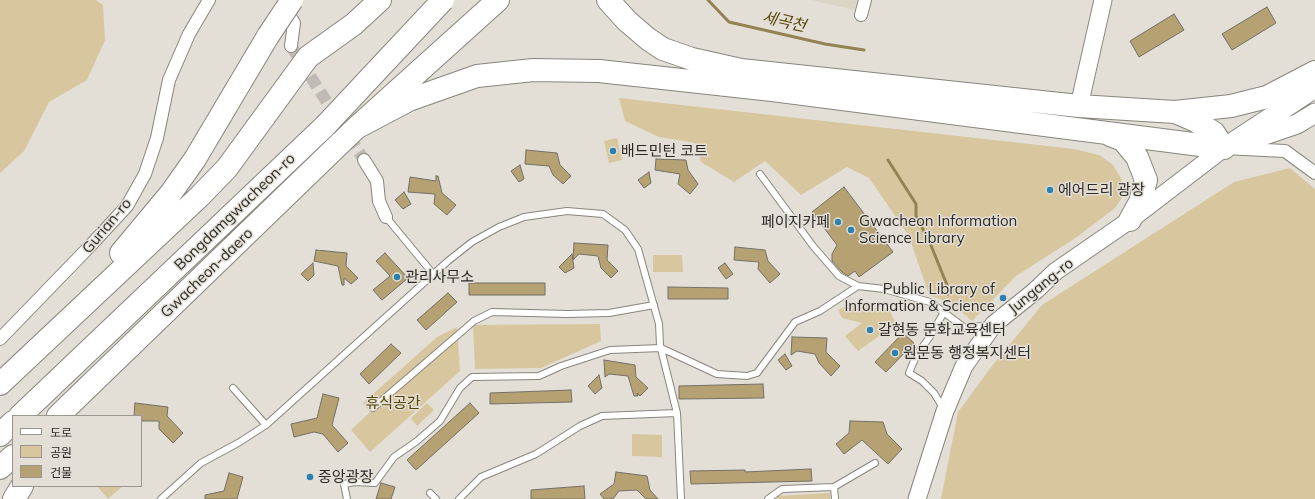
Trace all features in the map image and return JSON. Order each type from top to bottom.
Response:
[{"type":"highway","points":[[0,369],[125,250],[195,159],[268,36],[292,0]]},
{"type":"highway","points":[[0,384],[200,196],[227,168],[308,57],[354,24],[380,0]]},
{"type":"highway","name":"Bongdamgwacheon-ro","points":[[21,415],[325,126],[443,0]]},
{"type":"highway","points":[[356,128],[498,0]]},
{"type":"highway","points":[[608,0],[627,21],[648,39],[663,49],[692,59],[741,70],[1079,106],[1175,112],[1231,106],[1267,96],[1315,72]]},
{"type":"highway","points":[[356,128],[408,100],[470,78],[534,70],[599,71],[772,90],[1224,148]]},
{"type":"highway","points":[[1175,112],[1196,121],[1214,134],[1224,148]]},
{"type":"highway","name":"Gwacheon-daero","points":[[59,415],[356,128]]},
{"type":"highway","points":[[1105,133],[1123,140],[1137,157],[1146,180],[1140,202],[1130,220]]},
{"type":"highway","points":[[79,415],[117,360]]},
{"type":"highway","points":[[0,435],[12,423]]},
{"type":"highway","points":[[0,468],[12,457]]},
{"type":"highway","points":[[14,499],[21,487]]},
{"type":"main road","points":[[1311,91],[1302,104],[1306,113],[1313,115]]},
{"type":"main road","points":[[1224,148],[1311,91]]},
{"type":"main road","points":[[1224,148],[1297,124],[1313,115]]},
{"type":"street","name":"Gurian-ro","points":[[0,339],[80,257],[127,206],[145,174],[157,138],[168,80],[189,34],[209,0]]},
{"type":"street","points":[[279,0],[294,23],[291,46]]},
{"type":"street","points":[[861,15],[865,0]]},
{"type":"street","points":[[1079,106],[1103,0]]},
{"type":"street","points":[[1224,148],[1285,151],[1315,173]]},
{"type":"street","name":"Jungang-ro","points":[[917,499],[945,411],[964,366],[994,324],[1035,292],[1056,271],[1130,220],[1224,148]]},
{"type":"street","points":[[364,160],[377,181],[379,201],[386,216]]},
{"type":"lane","points":[[760,174],[813,246],[839,276],[858,286],[909,295],[930,302],[965,328],[994,324]]},
{"type":"lane","points":[[161,499],[201,463],[266,425],[472,242],[499,227],[524,217],[566,211],[603,214],[616,222],[632,238],[638,249],[659,324],[661,348],[677,413],[681,499]]},
{"type":"lane","points":[[386,216],[434,275]]},
{"type":"lane","points":[[347,499],[344,484],[355,482],[375,483],[394,457],[417,441],[440,421],[460,388],[472,378],[539,376],[561,366],[610,350],[661,348],[718,374],[747,376],[757,373],[795,322],[820,311],[858,286]]},
{"type":"lane","points":[[373,408],[474,321],[492,312],[567,314],[609,313],[654,305]]},
{"type":"lane","points":[[944,312],[931,335],[916,356],[909,373],[922,381],[934,393],[945,411]]},
{"type":"lane","points":[[234,388],[266,425]]},
{"type":"lane","points":[[459,499],[481,478],[536,454],[580,426],[602,416],[677,413]]},
{"type":"lane","points":[[768,499],[782,489],[834,487],[875,464]]},
{"type":"lane","points":[[834,487],[835,499]]},
{"type":"lane","points":[[430,493],[436,499]]},
{"type":"shaded area","points":[[812,0],[857,0],[854,10]]},
{"type":"green space","points":[[0,0],[96,0],[103,5],[105,40],[87,80],[49,102],[24,151],[0,173]]},
{"type":"green space","points":[[619,98],[1074,149],[1099,155],[1112,164],[1121,178],[1124,195],[1115,208],[1077,237],[1016,276],[972,321],[953,304],[929,295],[909,236],[869,178],[847,167],[801,195],[765,161],[734,182],[701,162],[695,143],[659,137],[625,121]]},
{"type":"green space","name":"배드민턴 코트","points":[[617,138],[622,160],[609,163],[604,141]]},
{"type":"green space","points":[[1290,168],[1315,189],[1315,499],[941,499],[958,412],[992,366],[1042,305],[1234,182]]},
{"type":"green space","points":[[653,255],[682,255],[683,272],[653,272]]},
{"type":"green space","name":"갈현동 문화교육센터","points":[[848,305],[861,305],[890,311],[896,324],[858,351],[845,336],[862,323],[842,318],[838,310]]},
{"type":"green space","points":[[600,324],[601,341],[541,368],[475,369],[473,325]]},
{"type":"green space","name":"휴식공간","points":[[457,327],[460,371],[370,452],[351,430],[370,412],[363,403],[437,337]]},
{"type":"green space","points":[[427,403],[434,410],[417,426],[411,418]]},
{"type":"green space","points":[[632,434],[662,435],[662,457],[632,456]]},
{"type":"green space","points":[[98,487],[122,487],[108,499]]},
{"type":"green space","points":[[830,493],[830,499],[778,499],[777,496]]},
{"type":"building","points":[[1267,7],[1276,23],[1232,50],[1222,34]]},
{"type":"building","points":[[1174,14],[1184,30],[1139,57],[1130,41]]},
{"type":"building","points":[[526,150],[557,153],[560,165],[571,176],[563,184],[553,175],[549,166],[525,164]]},
{"type":"building","points":[[656,159],[686,160],[688,170],[698,184],[690,194],[678,184],[680,174],[655,170]]},
{"type":"building","points":[[520,165],[524,179],[519,182],[511,171]]},
{"type":"building","points":[[649,172],[651,183],[644,188],[638,180]]},
{"type":"building","points":[[436,176],[438,176],[442,193],[456,205],[447,215],[434,204],[435,194],[408,192],[410,177],[436,181]]},
{"type":"building","name":"Gwacheon Information Science Library","points":[[844,187],[893,252],[859,277],[855,271],[848,276],[832,261],[832,254],[837,245],[812,212]]},
{"type":"building","points":[[404,192],[411,204],[403,209],[395,200]]},
{"type":"building","points":[[574,243],[608,245],[607,260],[618,271],[611,278],[601,268],[598,256],[579,254],[573,260]]},
{"type":"building","points":[[735,247],[765,250],[768,261],[780,274],[770,283],[758,269],[759,262],[734,260]]},
{"type":"building","points":[[316,250],[347,253],[346,266],[358,278],[351,284],[344,278],[344,285],[342,285],[338,266],[314,261]]},
{"type":"building","name":"관리사무소","points":[[385,253],[408,278],[382,300],[373,290],[390,276],[376,261]]},
{"type":"building","points":[[572,254],[574,268],[565,273],[559,267]]},
{"type":"building","points":[[313,263],[314,275],[308,281],[301,274]]},
{"type":"building","points":[[725,263],[733,274],[726,279],[718,268]]},
{"type":"building","points":[[469,283],[545,283],[545,295],[469,295]]},
{"type":"building","points":[[668,287],[728,288],[728,299],[668,299]]},
{"type":"building","points":[[448,293],[457,302],[426,330],[417,320]]},
{"type":"building","name":"원문동 행정복지센터","points":[[903,333],[914,343],[886,372],[875,362]]},
{"type":"building","points":[[792,337],[827,338],[826,352],[840,366],[831,376],[819,363],[815,354],[797,351],[791,355]]},
{"type":"building","points":[[391,344],[401,353],[369,384],[360,374]]},
{"type":"building","points":[[785,354],[792,366],[786,370],[778,360]]},
{"type":"building","points":[[604,360],[635,365],[636,377],[648,388],[640,396],[637,393],[638,396],[634,396],[628,376],[609,374],[605,377]]},
{"type":"building","points":[[599,375],[602,388],[595,394],[588,386]]},
{"type":"building","points":[[763,384],[764,398],[679,399],[679,386]]},
{"type":"building","points":[[571,390],[572,402],[490,404],[490,393]]},
{"type":"building","points":[[323,394],[339,398],[332,425],[348,443],[338,452],[323,434],[314,432],[294,437],[291,424],[317,418]]},
{"type":"building","points":[[135,403],[168,407],[167,416],[183,433],[173,443],[159,429],[159,421],[142,421],[142,415],[134,415]]},
{"type":"building","points":[[470,403],[479,413],[416,470],[407,460]]},
{"type":"building","points":[[850,421],[883,422],[887,434],[902,449],[888,464],[862,440],[844,454],[836,444],[849,433]]},
{"type":"building","points":[[811,469],[812,481],[691,484],[690,471],[745,470],[745,472]]},
{"type":"building","points":[[616,472],[647,476],[650,490],[658,499],[646,499],[637,490],[619,491],[613,499],[604,499],[600,494],[614,484]]},
{"type":"building","points":[[229,473],[243,477],[237,499],[205,499],[205,495],[224,491]]},
{"type":"building","points":[[381,483],[395,487],[391,499],[376,499]]},
{"type":"building","points":[[584,486],[585,499],[531,499],[531,490]]},
{"type":"waterway","name":"세곡천","points":[[708,0],[729,22],[825,44],[864,50]]},
{"type":"waterway","name":"세곡천","points":[[888,160],[916,204],[916,216],[930,243],[947,285],[948,294]]},
{"type":"tunnel","points":[[291,46],[364,160]]},
{"type":"place","name":"배드민턴 코트","points":[[613,151]]},
{"type":"place","name":"에어드리 광장","points":[[1050,190]]},
{"type":"place","name":"페이지카페","points":[[838,222]]},
{"type":"place","name":"Gwacheon Information Science Library","points":[[851,230]]},
{"type":"place","name":"관리사무소","points":[[397,277]]},
{"type":"place","name":"Public Library of Information & Science","points":[[1003,298]]},
{"type":"place","name":"갈현동 문화교육센터","points":[[870,330]]},
{"type":"place","name":"원문동 행정복지센터","points":[[895,353]]},
{"type":"place","name":"중앙광장","points":[[310,477]]}]
